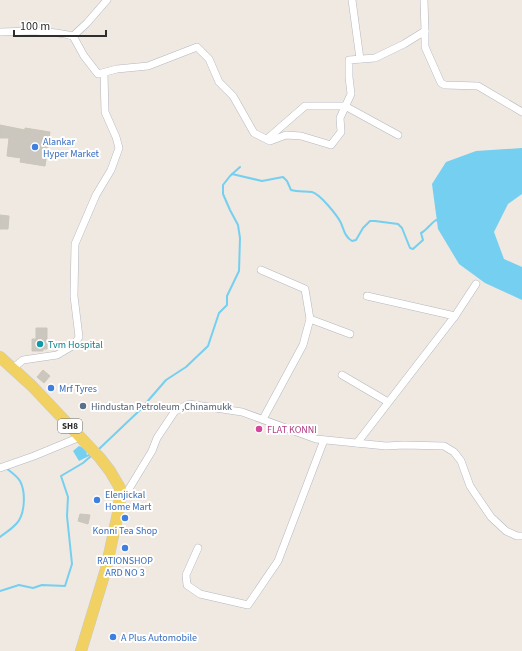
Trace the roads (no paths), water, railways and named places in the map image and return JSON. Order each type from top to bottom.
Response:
[{"type":"main road","name":"SH8","points":[[0,357],[32,386],[100,458],[120,488],[119,508],[106,569],[81,651]]},
{"type":"street","points":[[73,36],[87,23],[107,0]]},
{"type":"street","points":[[352,0],[360,59]]},
{"type":"street","points":[[424,0],[425,47],[441,83],[445,85],[478,86],[522,112]]},
{"type":"street","points":[[0,32],[17,31],[61,33],[73,36],[84,56],[98,74],[117,69],[148,66],[197,47],[210,59],[219,82],[233,96],[254,133],[270,140],[286,135],[302,136],[331,145],[341,132],[340,118],[351,94],[349,60],[375,58],[404,44],[425,31]]},
{"type":"street","points":[[12,368],[23,360],[57,356],[74,345],[79,337],[74,296],[75,244],[96,195],[111,170],[119,148],[105,112],[104,73]]},
{"type":"street","points":[[267,139],[305,106],[345,106],[398,135]]},
{"type":"street","points":[[261,270],[305,289],[310,319],[303,345],[263,419]]},
{"type":"street","points":[[357,443],[455,316],[476,284]]},
{"type":"street","points":[[368,296],[455,316]]},
{"type":"street","points":[[310,319],[350,334]]},
{"type":"street","points":[[342,375],[388,402]]},
{"type":"street","points":[[119,508],[121,501],[152,451],[157,438],[175,411],[190,404],[242,412],[316,439],[386,446],[444,446],[454,452],[461,461],[470,486],[491,518],[506,531],[517,536],[522,536]]},
{"type":"street","points":[[0,468],[80,437]]},
{"type":"street","points":[[198,548],[186,575],[187,585],[200,594],[248,605],[278,561],[324,440]]},
{"type":"water","points":[[522,148],[522,194],[508,204],[494,232],[504,259],[522,267],[522,300],[485,283],[459,264],[438,229],[432,184],[446,162],[476,151]]},
{"type":"water","points":[[79,446],[86,449],[87,455],[91,452],[91,455],[79,461],[73,451]]},
{"type":"waterway","points":[[99,449],[140,410],[166,380],[186,367],[208,346],[219,313],[227,305],[227,296],[239,271],[240,238],[238,225],[223,194],[223,185],[240,167]]},
{"type":"waterway","points":[[232,174],[262,181],[283,177],[287,181],[291,190],[312,192],[324,201],[332,210],[341,223],[346,235],[352,241],[356,240],[363,228],[370,221],[398,224],[402,228],[410,248],[413,249],[423,240],[421,233],[436,220],[439,221]]},
{"type":"waterway","points":[[0,591],[19,585],[33,588],[42,585],[65,586],[72,564],[67,516],[68,497],[61,476],[83,463],[91,456]]},
{"type":"waterway","points":[[0,537],[11,529],[20,519],[24,503],[20,481],[6,468]]},
{"type":"place","name":"Alankar Hyper Market","points":[[35,147]]},
{"type":"place","name":"Tvm Hospital","points":[[40,344]]},
{"type":"place","name":"Mrf Tyres","points":[[51,388]]},
{"type":"place","name":"Hindustan Petroleum ,Chinamukk","points":[[83,406]]},
{"type":"place","name":"FLAT KONNI","points":[[259,429]]},
{"type":"place","name":"Elenjickal Home Mart","points":[[97,500]]},
{"type":"place","name":"Konni Tea Shop","points":[[125,518]]},
{"type":"place","name":"RATIONSHOP ARD NO 3","points":[[125,548]]},
{"type":"place","name":"A Plus Automobile","points":[[113,637]]}]
